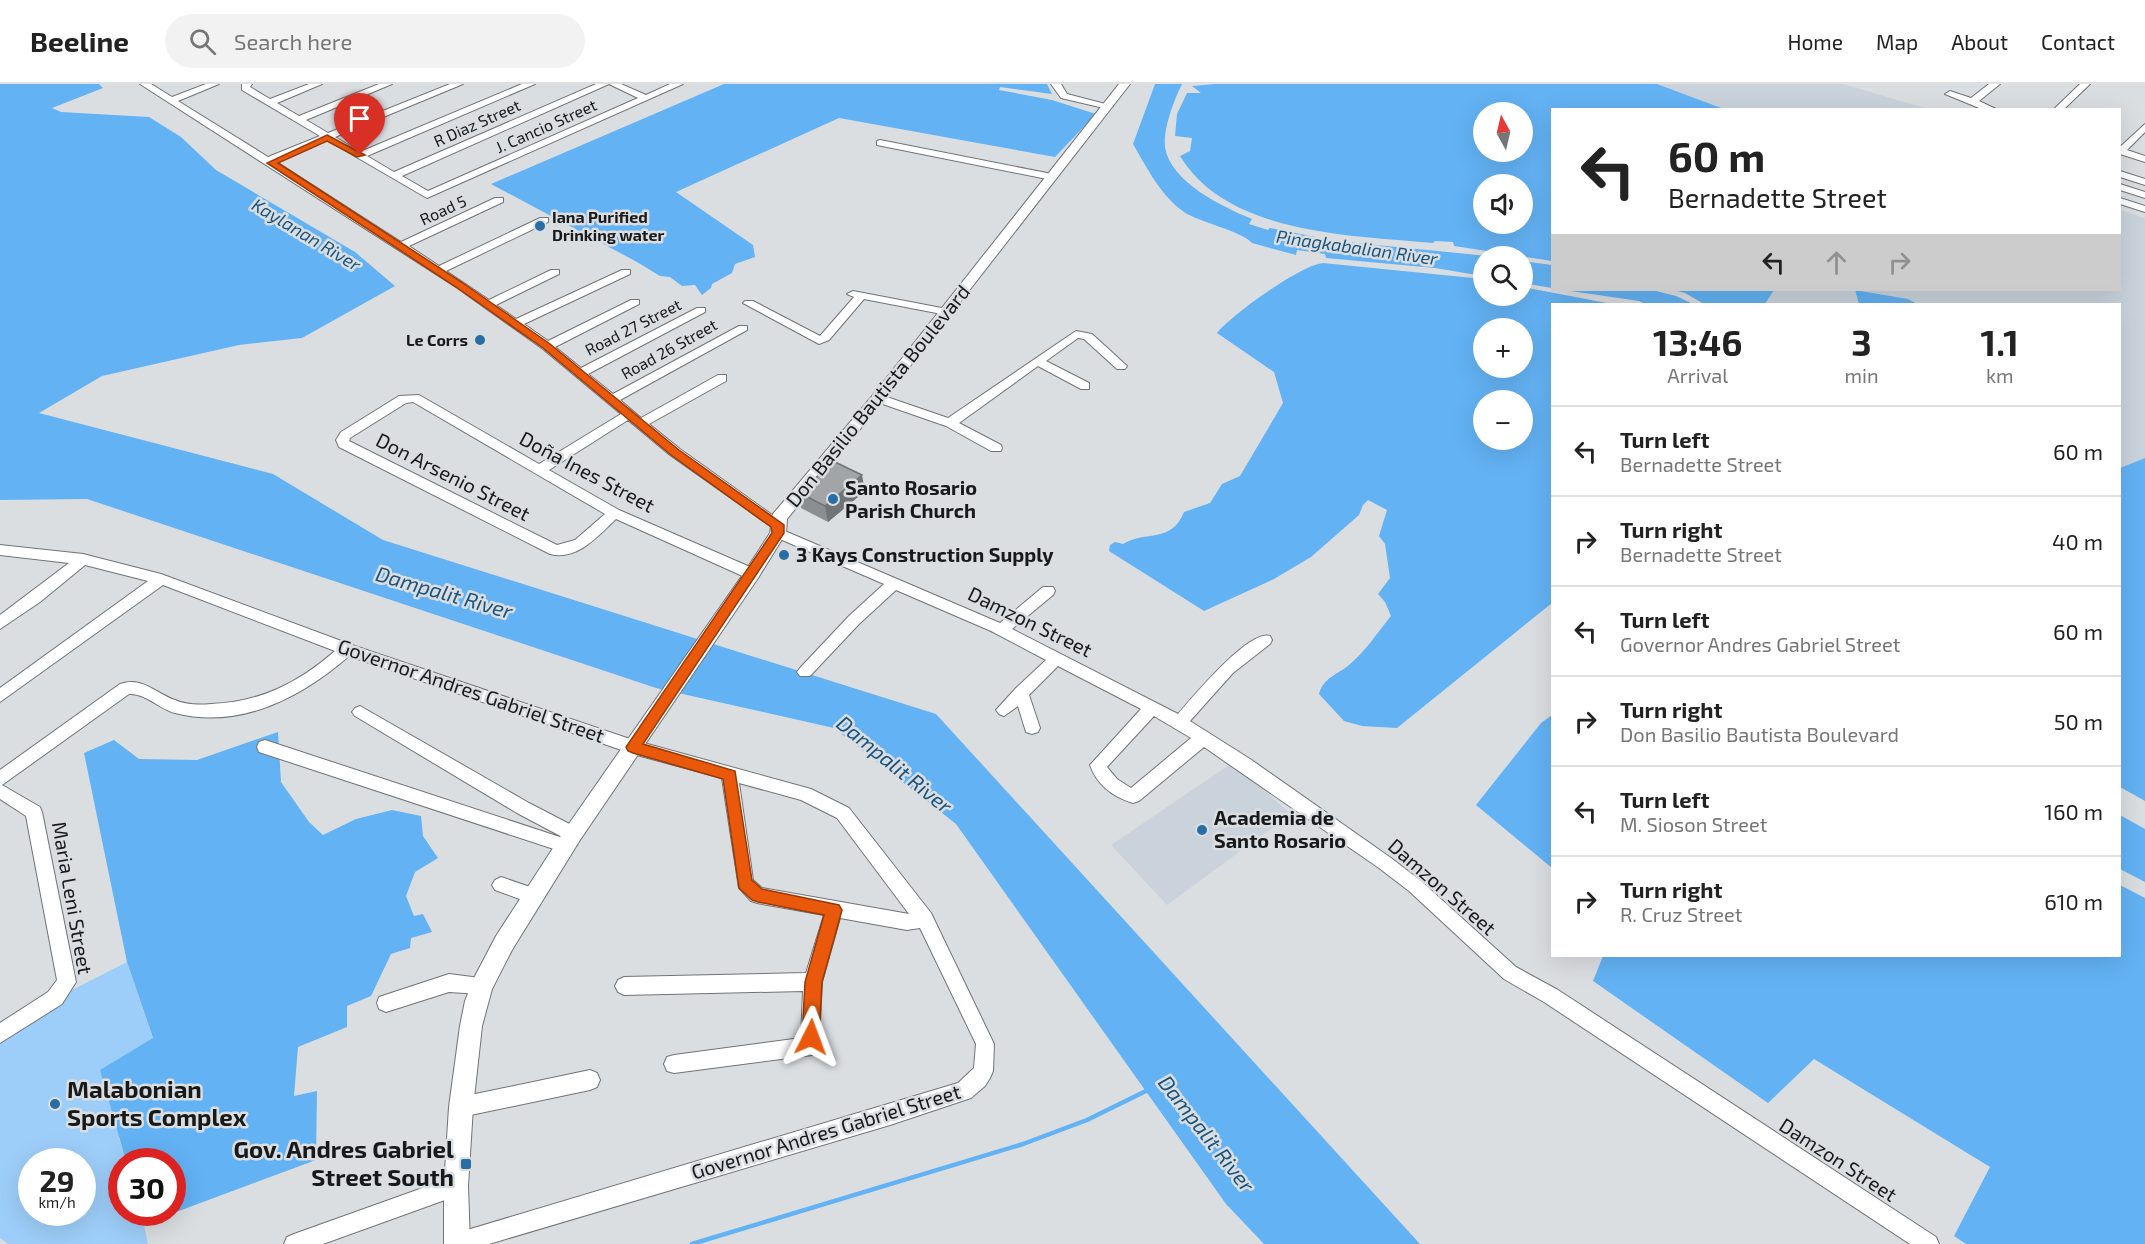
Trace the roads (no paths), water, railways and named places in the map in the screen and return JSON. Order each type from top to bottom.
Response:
[{"type":"main road","name":"Don Basilio Bautista Boulevard","points":[[457,1243],[456,1186],[461,1107],[474,1010],[482,985],[504,943],[569,840],[752,574],[778,529],[779,518],[878,398],[1125,84]]},
{"type":"street","name":"Damzon Street","points":[[146,84],[401,246],[547,346],[675,452],[778,529],[1001,630],[1057,658],[1179,723],[1244,764],[1415,886],[1510,973],[1551,996],[1929,1244]]},
{"type":"street","points":[[171,100],[213,84]]},
{"type":"street","points":[[246,84],[245,88],[299,119],[323,140],[360,155],[395,175]]},
{"type":"street","points":[[270,102],[317,84]]},
{"type":"street","points":[[299,119],[387,84]]},
{"type":"street","points":[[269,162],[458,84]]},
{"type":"street","points":[[360,155],[530,84]]},
{"type":"street","name":"R Diaz Street","points":[[395,175],[604,84]]},
{"type":"street","points":[[614,84],[645,98]]},
{"type":"street","name":"J. Cancio Street","points":[[395,175],[428,195],[678,84]]},
{"type":"street","points":[[1056,84],[1064,96],[1108,106]]},
{"type":"street","points":[[1972,102],[1995,84]]},
{"type":"street","points":[[2059,108],[2085,84]]},
{"type":"street","points":[[1950,94],[1988,108]]},
{"type":"street","points":[[2121,150],[2145,127]]},
{"type":"street","points":[[880,143],[1052,177]]},
{"type":"street","points":[[2121,151],[2145,159]]},
{"type":"street","points":[[2121,174],[2145,182]]},
{"type":"street","points":[[2121,188],[2145,195]]},
{"type":"street","name":"Road 5","points":[[401,246],[499,200]]},
{"type":"street","points":[[2121,201],[2145,209]]},
{"type":"street","points":[[437,271],[544,220]]},
{"type":"street","points":[[487,305],[555,272]]},
{"type":"street","points":[[515,324],[626,272]]},
{"type":"street","points":[[749,303],[819,340],[825,338],[857,295],[946,312]]},
{"type":"street","points":[[547,346],[635,302]]},
{"type":"street","name":"Road 27 Street","points":[[580,373],[701,310]]},
{"type":"street","points":[[1065,324],[1076,334],[1088,336],[1121,366]]},
{"type":"street","name":"Road 26 Street","points":[[611,400],[743,328]]},
{"type":"street","points":[[950,423],[1076,334]]},
{"type":"street","points":[[1038,361],[1085,386]]},
{"type":"street","points":[[640,423],[722,378]]},
{"type":"street","name":"Doña Ines Street","points":[[409,397],[415,398],[614,513],[752,574]]},
{"type":"street","name":"Don Arsenio Street","points":[[409,397],[345,435],[342,440],[344,444],[555,550],[566,551],[576,547],[614,513]]},
{"type":"street","points":[[878,398],[950,423],[996,448]]},
{"type":"street","points":[[539,470],[629,414]]},
{"type":"street","name":"Governor Andres Gabriel Street","points":[[0,550],[83,559],[161,579],[347,649],[633,747],[805,794],[843,813],[925,919],[937,939],[985,1044],[983,1071],[972,1086],[964,1091],[890,1115],[457,1243]]},
{"type":"street","points":[[0,623],[83,559]]},
{"type":"street","points":[[0,696],[161,579]]},
{"type":"street","points":[[805,672],[854,620],[894,583]]},
{"type":"street","points":[[1001,630],[1047,591]]},
{"type":"street","points":[[1179,723],[1228,669],[1265,640]]},
{"type":"street","points":[[0,779],[125,688],[135,687],[175,707],[207,710],[237,707],[289,692],[313,677],[347,649]]},
{"type":"street","points":[[1004,710],[1057,658]]},
{"type":"street","points":[[1021,692],[1032,728]]},
{"type":"street","points":[[1152,708],[1098,765],[1100,772],[1126,795],[1133,796],[1203,738]]},
{"type":"street","points":[[360,712],[523,808],[569,840]]},
{"type":"street","points":[[265,747],[569,840]]},
{"type":"street","points":[[730,775],[745,883],[758,895],[907,922],[925,919]]},
{"type":"street","name":"Maria Leni Street","points":[[0,791],[34,812],[68,982],[55,998],[0,1033]]},
{"type":"street","points":[[501,885],[533,896]]},
{"type":"street","points":[[674,1064],[805,1048],[811,1037],[813,982],[834,910]]},
{"type":"street","points":[[624,986],[813,982]]},
{"type":"street","points":[[386,1003],[449,983],[482,985]]},
{"type":"street","points":[[461,1107],[590,1080]]},
{"type":"street","points":[[294,1244],[456,1186]]},
{"type":"water","points":[[0,84],[99,84],[103,88],[52,108],[61,112],[149,117],[181,137],[216,170],[355,252],[395,286],[302,338],[239,345],[102,376],[39,413],[273,474],[383,540],[936,714],[1420,1244],[1264,1244],[1226,1204],[956,824],[834,728],[656,688],[87,499],[0,500]]},
{"type":"water","points":[[724,84],[1047,84],[1052,94],[1000,87],[999,90],[1052,100],[1096,114],[1055,157],[839,118],[676,192],[753,245],[755,257],[735,264],[732,273],[712,284],[711,288],[702,295],[695,285],[682,286],[670,277],[660,276],[491,184]]},
{"type":"water","name":"Pinagkabalian River","points":[[1155,84],[1182,84],[1170,115],[1165,147],[1169,160],[1177,171],[1200,192],[1252,219],[1249,224],[1268,230],[1270,228],[1336,241],[1473,255],[1473,274],[1435,268],[1326,258],[1325,254],[1297,250],[1296,255],[1252,243],[1240,235],[1184,212],[1161,190],[1133,144]]},
{"type":"water","points":[[1215,84],[1657,84],[1721,108],[1551,108],[1551,261],[1533,258],[1533,246],[1473,246],[1473,249],[1454,246],[1453,242],[1435,241],[1433,243],[1330,233],[1260,216],[1228,202],[1201,182],[1180,156],[1190,151],[1192,138],[1175,136],[1177,114],[1187,93],[1201,93],[1192,86]]},
{"type":"water","points":[[1533,262],[1551,265],[1551,288],[1533,285]]},
{"type":"water","points":[[1323,263],[1473,278],[1473,306],[1533,306],[1533,289],[1607,303],[1551,303],[1551,604],[1397,728],[1362,726],[1344,721],[1319,694],[1324,684],[1360,654],[1391,616],[1385,602],[1378,594],[1390,578],[1385,544],[1379,536],[1387,510],[1368,500],[1359,515],[1311,557],[1274,579],[1204,611],[1109,551],[1110,545],[1115,542],[1123,544],[1172,529],[1184,512],[1210,503],[1222,484],[1240,476],[1283,403],[1274,372],[1217,333],[1237,314],[1283,281]]},
{"type":"water","points":[[1571,291],[1656,291],[1691,303],[1643,303]]},
{"type":"water","points":[[1677,291],[1773,291],[1766,303],[1702,303]]},
{"type":"water","points":[[1855,291],[1908,299],[1915,303],[1859,303]]},
{"type":"water","points":[[2145,458],[2145,801],[2121,788],[2121,468]]},
{"type":"water","points":[[1551,716],[1551,867],[1476,805],[1541,723]]},
{"type":"water","points":[[278,732],[281,782],[309,822],[323,835],[356,819],[392,810],[421,816],[423,836],[438,858],[415,872],[406,896],[414,916],[423,914],[432,932],[411,938],[410,948],[391,954],[371,996],[347,1006],[347,1027],[298,1047],[294,1096],[317,1091],[316,1160],[186,1208],[186,1148],[122,1148],[100,1070],[153,1038],[127,962],[84,753],[114,740],[139,759],[197,760]]},
{"type":"water","points":[[2121,816],[2145,829],[2145,882],[2121,870]]},
{"type":"water","points":[[2121,886],[2145,898],[2145,1244],[1966,1244],[1954,1236],[1990,1167],[1814,1059],[1768,1103],[1593,981],[1603,957],[2121,957]]},
{"type":"waterway","name":"Dampalit River","points":[[692,1244],[1023,1144],[1087,1120],[1148,1090]]},
{"type":"place","name":"Iana Purified Drinking water","points":[[540,226]]},
{"type":"place","name":"Le Corrs","points":[[480,340]]},
{"type":"place","name":"Santo Rosario Parish Church","points":[[833,499]]},
{"type":"place","name":"3 Kays Construction Supply","points":[[784,555]]},
{"type":"place","name":"Academia de Santo Rosario","points":[[1202,830]]},
{"type":"place","name":"Malabonian Sports Complex","points":[[55,1104]]},
{"type":"place","name":"Gov. Andres Gabriel Street South","points":[[466,1164]]},
{"type":"water label","name":"Kaylanan River","points":[[306,235]]}]
